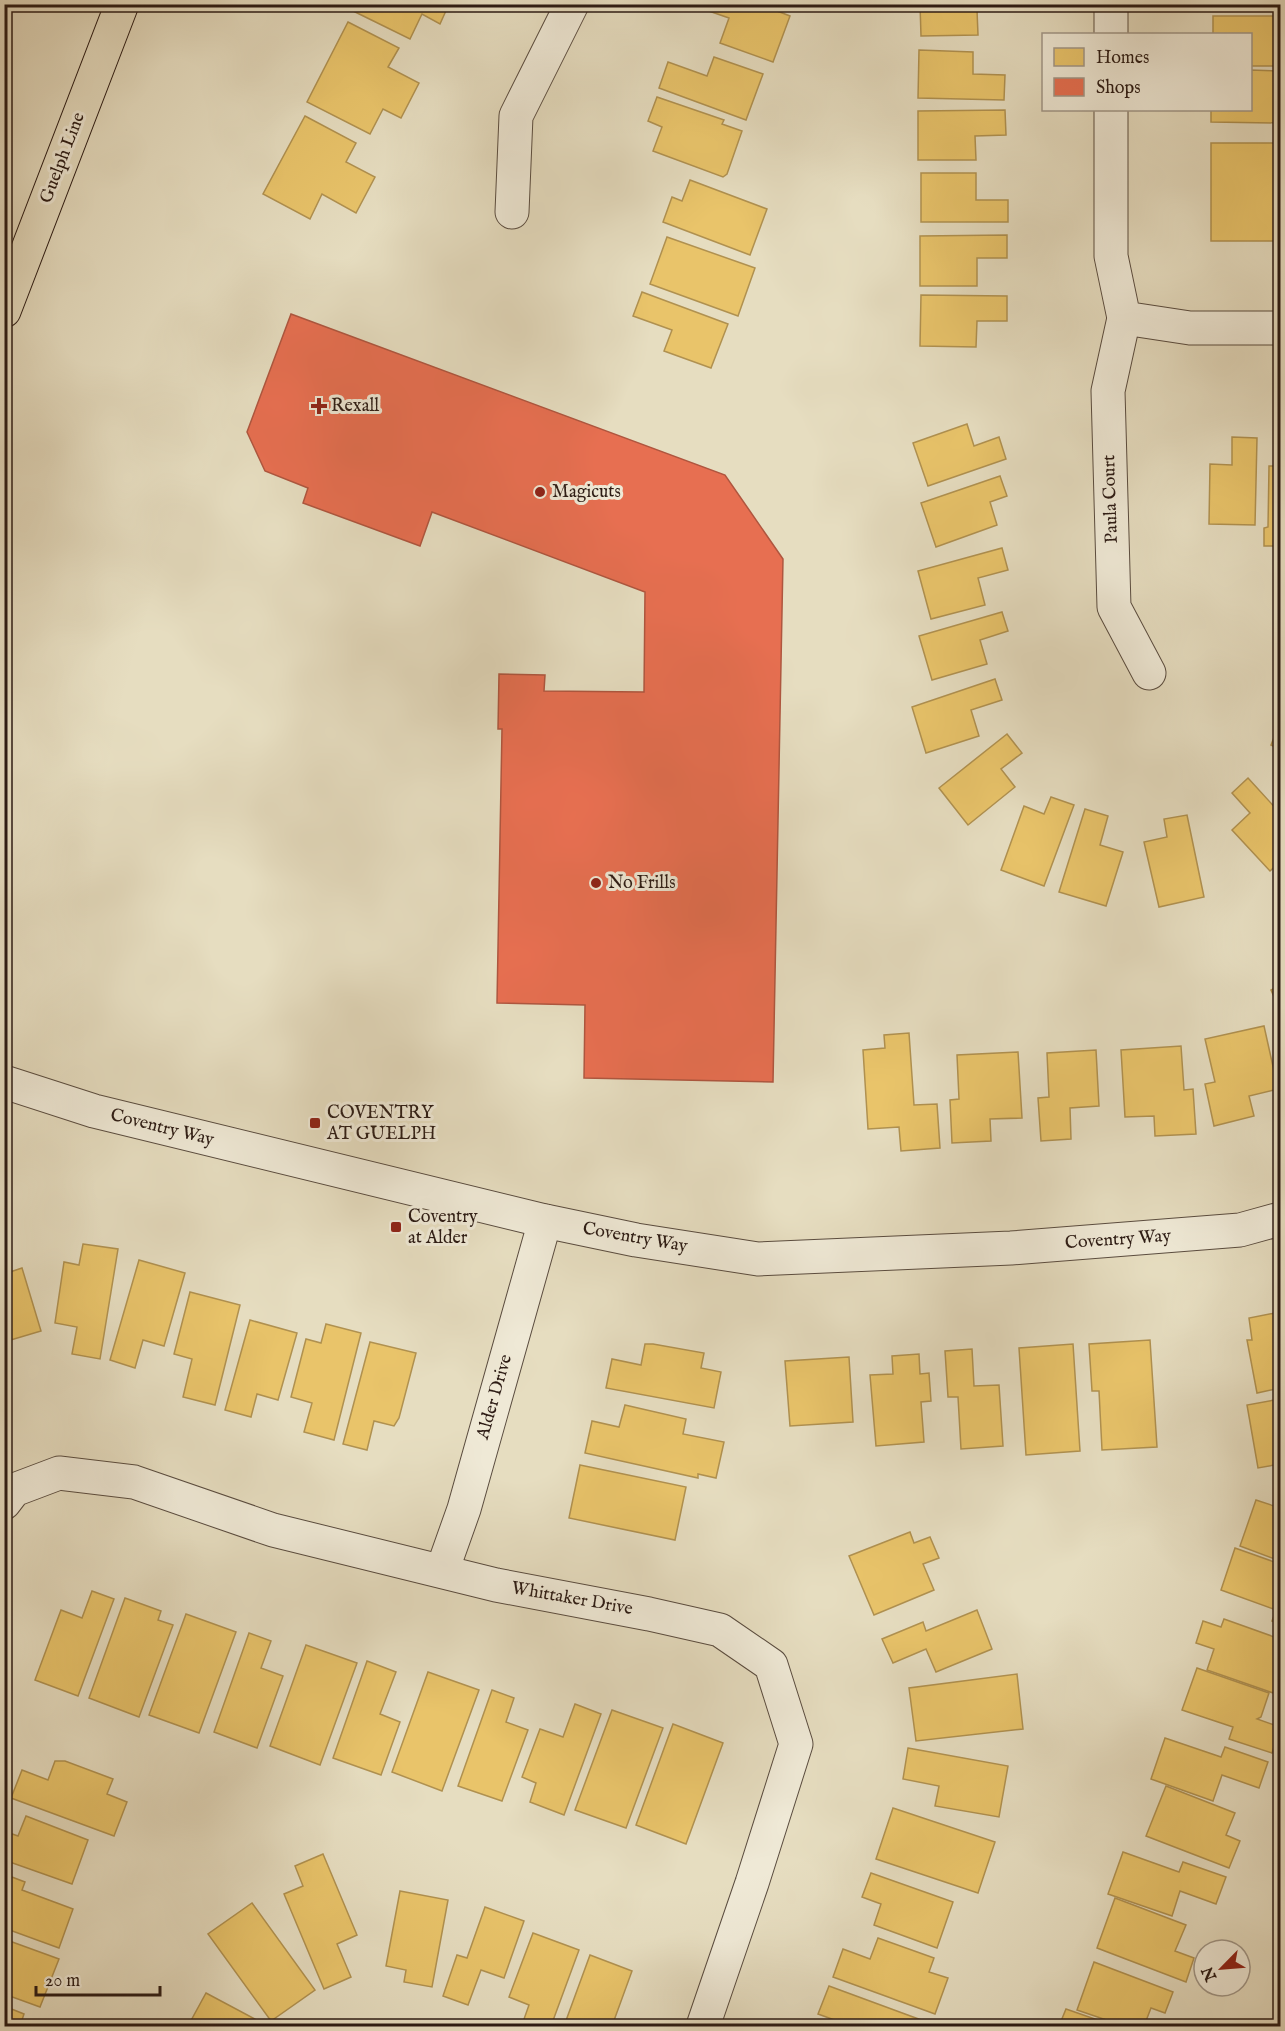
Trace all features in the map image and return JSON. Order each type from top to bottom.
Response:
[{"type":"main road","name":"Guelph Line","points":[[4,311],[122,4]]},
{"type":"street","points":[[512,213],[516,116],[572,4]]},
{"type":"street","points":[[1111,4],[1111,33]]},
{"type":"street","points":[[1111,111],[1110,256],[1124,318],[1190,328],[1281,328]]},
{"type":"street","name":"Paula Court","points":[[1124,318],[1108,391],[1114,607],[1149,673]]},
{"type":"street","name":"Coventry Way","points":[[4,1082],[94,1112],[545,1221],[636,1240],[758,1259],[1011,1248],[1240,1230],[1281,1219]]},
{"type":"street","name":"Alder Drive","points":[[442,1571],[464,1509],[545,1221]]},
{"type":"street","name":"Whittaker Drive","points":[[4,1503],[14,1490],[59,1473],[134,1482],[273,1530],[496,1586],[650,1614],[720,1630],[771,1665],[796,1744],[703,2026]]},
{"type":"building: Homes","points":[[346,4],[449,4],[440,24],[422,14],[410,39],[345,7]]},
{"type":"building: Homes","points":[[701,4],[759,4],[790,16],[773,62],[720,43],[729,18],[700,8]]},
{"type":"building: Homes","points":[[920,4],[1008,4],[1008,9],[977,10],[978,35],[921,36]]},
{"type":"building: Homes","points":[[1213,16],[1280,16],[1280,66],[1252,66],[1252,33],[1213,33]]},
{"type":"building: Homes","points":[[348,22],[399,48],[388,67],[419,83],[401,118],[383,109],[370,134],[307,102]]},
{"type":"building: Homes","points":[[919,50],[973,52],[973,74],[1005,75],[1004,100],[918,98]]},
{"type":"building: Homes","points":[[714,57],[763,74],[746,120],[659,88],[668,62],[707,76]]},
{"type":"building: Homes","points":[[1252,70],[1280,71],[1280,123],[1211,122],[1211,111],[1252,111]]},
{"type":"building: Homes","points":[[657,97],[724,120],[722,124],[742,131],[727,174],[723,177],[653,151],[662,127],[648,121]]},
{"type":"building: Homes","points":[[1005,110],[1006,135],[975,136],[976,160],[918,160],[918,111]]},
{"type":"building: Homes","points":[[305,116],[356,143],[346,162],[375,177],[356,213],[322,194],[310,219],[263,194]]},
{"type":"building: Homes","points":[[1211,143],[1280,143],[1280,241],[1211,241]]},
{"type":"building: Homes","points":[[921,173],[976,173],[976,200],[1008,200],[1008,222],[921,222]]},
{"type":"building: Homes","points":[[690,180],[767,209],[750,255],[663,222],[672,197],[682,201]]},
{"type":"building: Homes","points":[[1007,235],[1007,258],[977,258],[977,286],[920,286],[920,236]]},
{"type":"building: Homes","points":[[667,237],[755,268],[738,316],[650,284]]},
{"type":"building: Homes","points":[[642,292],[728,324],[711,368],[664,351],[672,330],[633,316]]},
{"type":"building: Homes","points":[[921,295],[1007,296],[1007,321],[977,321],[976,347],[920,346]]},
{"type":"building: Homes","points":[[967,424],[974,446],[999,437],[1006,459],[928,486],[913,443]]},
{"type":"building: Homes","points":[[1232,437],[1257,438],[1255,525],[1209,524],[1210,464],[1232,465]]},
{"type":"building: Homes","points":[[1269,466],[1280,466],[1280,523],[1277,523],[1276,546],[1264,546],[1264,528],[1268,527]]},
{"type":"building: Homes","points":[[1000,476],[1007,496],[990,502],[997,525],[936,547],[921,503]]},
{"type":"building: Homes","points":[[1002,548],[1008,570],[978,578],[985,605],[931,619],[918,571]]},
{"type":"building: Homes","points":[[1002,612],[1008,631],[980,640],[987,664],[932,680],[919,636]]},
{"type":"building: Homes","points":[[995,679],[1002,700],[971,710],[979,736],[926,753],[912,707]]},
{"type":"building: Homes","points":[[1280,722],[1280,749],[1271,745]]},
{"type":"building: Homes","points":[[1007,734],[1022,753],[1001,769],[1015,787],[968,825],[939,788]]},
{"type":"building: Homes","points":[[1248,778],[1280,813],[1280,862],[1270,871],[1232,830],[1250,813],[1232,793]]},
{"type":"building: Homes","points":[[1051,797],[1074,805],[1044,886],[1001,870],[1024,806],[1044,814]]},
{"type":"building: Homes","points":[[1085,809],[1108,816],[1100,845],[1123,852],[1106,906],[1059,892]]},
{"type":"building: Homes","points":[[1187,815],[1204,897],[1159,907],[1144,842],[1167,837],[1164,819]]},
{"type":"building: Homes","points":[[1280,985],[1280,1010],[1271,990]]},
{"type":"building: Homes","points":[[1264,1026],[1278,1089],[1249,1096],[1254,1116],[1214,1126],[1205,1084],[1215,1082],[1205,1039]]},
{"type":"building: Homes","points":[[909,1033],[914,1105],[937,1104],[940,1148],[901,1151],[899,1127],[868,1129],[863,1050],[885,1048],[884,1035]]},
{"type":"building: Homes","points":[[1181,1046],[1184,1090],[1193,1089],[1196,1134],[1155,1136],[1154,1116],[1125,1117],[1121,1050]]},
{"type":"building: Homes","points":[[1096,1050],[1099,1106],[1070,1108],[1071,1139],[1041,1141],[1038,1098],[1049,1097],[1047,1053]]},
{"type":"building: Homes","points":[[1018,1052],[1022,1118],[990,1119],[991,1141],[952,1143],[950,1100],[959,1099],[957,1055]]},
{"type":"building: Homes","points":[[83,1244],[118,1249],[100,1359],[72,1354],[77,1327],[55,1323],[64,1262],[79,1265]]},
{"type":"building: Homes","points":[[139,1260],[185,1273],[164,1346],[143,1340],[135,1368],[110,1360]]},
{"type":"building: Homes","points":[[22,1268],[41,1331],[4,1342],[4,1274]]},
{"type":"building: Homes","points":[[190,1292],[240,1305],[215,1405],[183,1397],[192,1359],[174,1354]]},
{"type":"building: Homes","points":[[1280,1312],[1280,1388],[1257,1393],[1247,1340],[1252,1340],[1249,1318]]},
{"type":"building: Homes","points":[[250,1320],[297,1333],[278,1400],[257,1394],[251,1417],[225,1410]]},
{"type":"building: Homes","points":[[326,1324],[361,1333],[334,1440],[304,1432],[312,1403],[291,1397],[306,1339],[321,1343]]},
{"type":"building: Homes","points":[[1150,1340],[1157,1447],[1102,1450],[1099,1391],[1092,1391],[1089,1344]]},
{"type":"building: Homes","points":[[370,1342],[416,1353],[399,1418],[394,1426],[374,1421],[367,1450],[343,1444]]},
{"type":"building: Homes","points":[[645,1344],[704,1353],[701,1368],[721,1372],[714,1408],[606,1388],[612,1359],[641,1365]]},
{"type":"building: Homes","points":[[1073,1344],[1080,1451],[1026,1455],[1019,1348]]},
{"type":"building: Homes","points":[[972,1349],[974,1386],[999,1385],[1003,1446],[961,1449],[958,1397],[948,1397],[945,1351]]},
{"type":"building: Homes","points":[[919,1354],[920,1374],[929,1373],[931,1401],[921,1402],[924,1442],[876,1446],[870,1375],[893,1374],[892,1356]]},
{"type":"building: Homes","points":[[849,1357],[853,1422],[790,1426],[785,1361]]},
{"type":"building: Homes","points":[[1280,1399],[1280,1464],[1258,1468],[1247,1405]]},
{"type":"building: Homes","points":[[625,1405],[686,1419],[683,1434],[724,1442],[716,1478],[698,1474],[698,1478],[585,1453],[592,1421],[619,1427]]},
{"type":"building: Homes","points":[[580,1465],[686,1487],[675,1540],[569,1518]]},
{"type":"building: Homes","points":[[1256,1500],[1280,1508],[1280,1561],[1240,1546]]},
{"type":"building: Homes","points":[[910,1532],[914,1543],[930,1537],[939,1558],[923,1564],[934,1590],[874,1615],[849,1556]]},
{"type":"building: Homes","points":[[1235,1548],[1280,1564],[1280,1624],[1272,1621],[1276,1610],[1221,1590]]},
{"type":"building: Homes","points":[[92,1591],[114,1599],[78,1696],[35,1680],[61,1610],[82,1618]]},
{"type":"building: Homes","points":[[125,1598],[161,1611],[158,1620],[173,1625],[139,1717],[89,1698]]},
{"type":"building: Homes","points":[[977,1610],[992,1649],[936,1672],[926,1649],[893,1663],[882,1639],[923,1622],[926,1631]]},
{"type":"building: Homes","points":[[186,1614],[236,1632],[199,1733],[149,1715]]},
{"type":"building: Homes","points":[[1224,1619],[1280,1639],[1280,1683],[1276,1694],[1207,1670],[1214,1649],[1196,1643],[1203,1621],[1221,1627]]},
{"type":"building: Homes","points":[[249,1633],[271,1641],[261,1668],[283,1676],[257,1748],[214,1732]]},
{"type":"building: Homes","points":[[306,1645],[357,1663],[320,1765],[270,1746]]},
{"type":"building: Homes","points":[[367,1661],[396,1672],[380,1714],[400,1722],[381,1775],[333,1758]]},
{"type":"building: Homes","points":[[1197,1668],[1269,1693],[1261,1717],[1257,1719],[1280,1727],[1272,1753],[1229,1739],[1233,1727],[1182,1710]]},
{"type":"building: Homes","points":[[428,1672],[479,1690],[442,1791],[392,1772]]},
{"type":"building: Homes","points":[[1017,1674],[1023,1729],[916,1741],[909,1688]]},
{"type":"building: Homes","points":[[492,1690],[514,1698],[506,1722],[528,1730],[502,1801],[458,1786]]},
{"type":"building: Homes","points":[[575,1704],[601,1714],[564,1815],[530,1802],[536,1783],[522,1777],[540,1729],[563,1737]]},
{"type":"building: Homes","points":[[612,1710],[663,1728],[626,1828],[575,1810]]},
{"type":"building: Homes","points":[[673,1724],[723,1743],[686,1844],[636,1825]]},
{"type":"building: Homes","points":[[1165,1738],[1221,1757],[1225,1747],[1268,1762],[1259,1788],[1222,1775],[1213,1801],[1151,1779]]},
{"type":"building: Homes","points":[[908,1748],[1008,1766],[999,1817],[935,1806],[939,1786],[903,1779]]},
{"type":"building: Homes","points":[[55,1761],[65,1761],[113,1779],[107,1794],[127,1802],[114,1836],[11,1798],[22,1770],[48,1780]]},
{"type":"building: Homes","points":[[1166,1786],[1235,1813],[1226,1835],[1240,1841],[1229,1868],[1146,1836]]},
{"type":"building: Homes","points":[[893,1808],[995,1842],[978,1893],[876,1859]]},
{"type":"building: Homes","points":[[26,1816],[88,1840],[72,1884],[4,1860],[4,1831],[18,1836]]},
{"type":"building: Homes","points":[[1123,1852],[1179,1872],[1183,1862],[1226,1877],[1216,1904],[1180,1891],[1172,1916],[1108,1894]]},
{"type":"building: Homes","points":[[323,1854],[357,1935],[337,1944],[351,1977],[324,1989],[284,1894],[303,1886],[295,1866]]},
{"type":"building: Homes","points":[[871,1873],[953,1902],[937,1948],[874,1925],[881,1904],[862,1897]]},
{"type":"building: Homes","points":[[4,1874],[25,1882],[22,1890],[73,1909],[59,1948],[4,1928],[4,1913],[8,1903],[4,1901]]},
{"type":"building: Homes","points":[[400,1891],[448,1900],[432,1987],[404,1982],[406,1970],[386,1966]]},
{"type":"building: Homes","points":[[1115,1898],[1186,1925],[1175,1951],[1192,1957],[1192,1964],[1186,1982],[1097,1948]]},
{"type":"building: Homes","points":[[252,1903],[315,1990],[271,2021],[208,1934]]},
{"type":"building: Homes","points":[[485,1907],[524,1921],[504,1978],[481,1970],[468,2005],[443,1996],[457,1955],[467,1958]]},
{"type":"building: Homes","points":[[533,1933],[579,1950],[551,2026],[534,2026],[523,2022],[529,2005],[509,1997]]},
{"type":"building: Homes","points":[[878,1938],[934,1958],[929,1972],[948,1978],[935,2014],[833,1977],[843,1949],[870,1959]]},
{"type":"building: Homes","points":[[4,1939],[59,1959],[40,2007],[4,1994]]},
{"type":"building: Homes","points":[[590,1955],[632,1971],[612,2026],[564,2026]]},
{"type":"building: Homes","points":[[1094,1962],[1173,1992],[1165,2013],[1151,2008],[1144,2026],[1124,2026],[1077,2010]]},
{"type":"building: Homes","points":[[829,1986],[924,2021],[922,2026],[851,2026],[818,2014]]},
{"type":"building: Homes","points":[[206,1993],[264,2024],[263,2026],[188,2026]]},
{"type":"building: Homes","points":[[4,2006],[24,2014],[20,2026],[4,2026]]},
{"type":"building: Homes","points":[[1066,2009],[1115,2026],[1059,2026]]},
{"type":"building: Shops","points":[[291,314],[725,475],[783,559],[773,1082],[584,1078],[585,1005],[497,1003],[502,729],[498,729],[499,674],[545,675],[544,691],[644,692],[645,592],[432,512],[420,546],[303,503],[308,488],[265,471],[247,432]]},
{"type":"place","name":"Rexall","points":[[319,406]]},
{"type":"place","name":"Magicuts","points":[[540,492]]},
{"type":"place","name":"No Frills","points":[[596,883]]},
{"type":"place","name":"COVENTRY AT GUELPH","points":[[315,1123]]},
{"type":"place","name":"Coventry at Alder","points":[[396,1227]]}]
